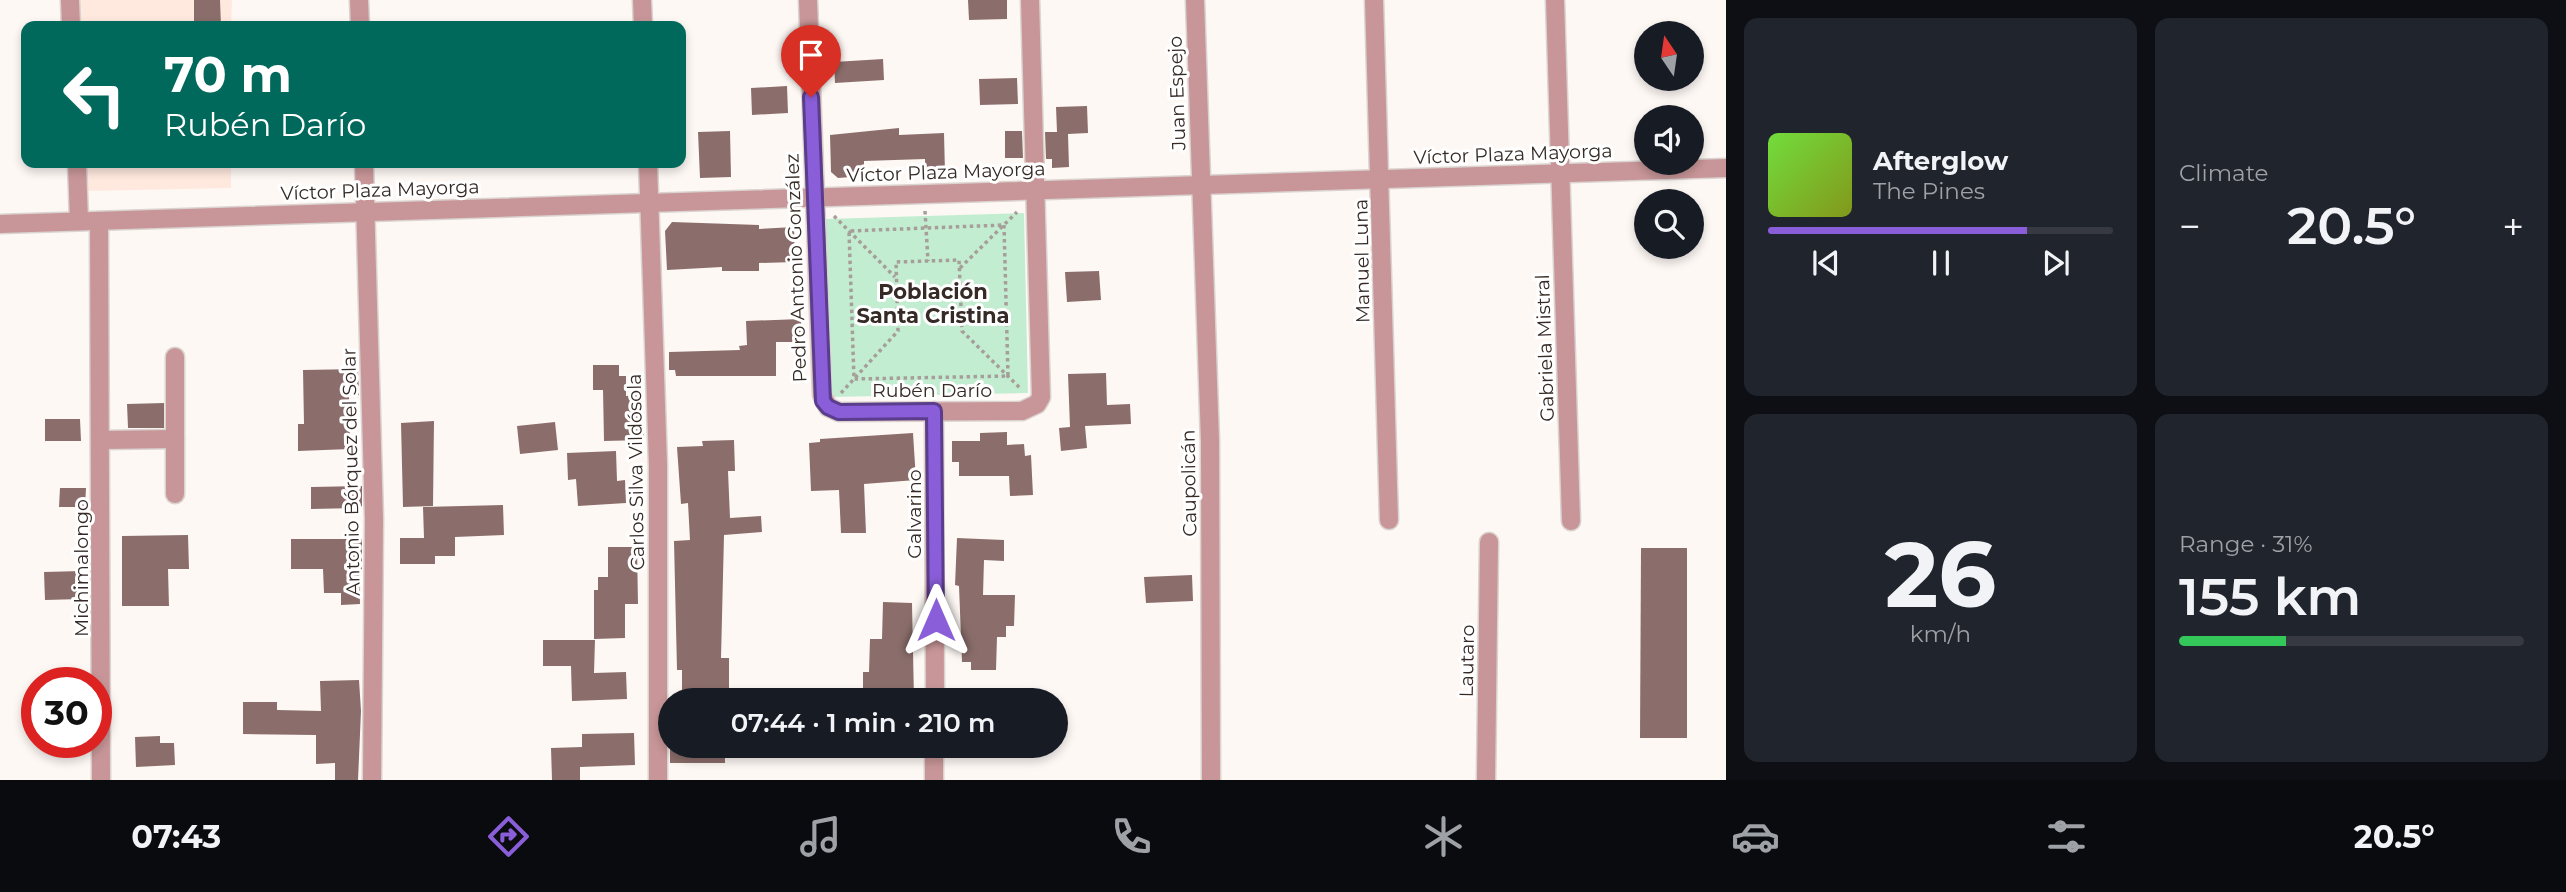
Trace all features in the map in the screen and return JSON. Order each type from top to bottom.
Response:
[{"type":"street","points":[[70,0],[71,21]]},
{"type":"street","points":[[359,0],[360,21]]},
{"type":"street","points":[[642,0],[643,21]]},
{"type":"street","name":"Pedro Antonio González","points":[[808,0],[822,395],[828,407]]},
{"type":"street","points":[[1030,0],[1043,389],[1037,404]]},
{"type":"street","name":"Juan Espejo","points":[[1195,0],[1200,185]]},
{"type":"street","name":"Manuel Luna","points":[[1374,0],[1389,520]]},
{"type":"street","name":"Gabriela Mistral","points":[[1555,0],[1571,522]]},
{"type":"street","points":[[77,168],[79,221]]},
{"type":"street","name":"Antonio Bórquez del Solar","points":[[364,168],[374,532],[372,780]]},
{"type":"street","name":"Carlos Silva Vildósola","points":[[648,168],[658,493],[658,780]]},
{"type":"street","name":"Víctor Plaza Mayorga","points":[[0,224],[1726,168]]},
{"type":"street","name":"Caupolicán","points":[[1200,185],[1212,547],[1211,780]]},
{"type":"street","name":"Michimalongo","points":[[99,220],[102,440],[101,780]]},
{"type":"street","points":[[175,357],[175,494]]},
{"type":"street","name":"Rubén Darío","points":[[828,407],[839,412],[1022,411],[1037,404]]},
{"type":"street","name":"Galvarino","points":[[934,411],[935,688]]},
{"type":"street","points":[[102,440],[175,439]]},
{"type":"street","name":"Lautaro","points":[[1486,780],[1489,542]]},
{"type":"street","points":[[934,758],[934,780]]},
{"type":"path","points":[[960,269],[1021,208]]},
{"type":"path","points":[[925,211],[928,261]]},
{"type":"path","points":[[832,214],[897,278]]},
{"type":"path","points":[[1004,225],[1008,376]]},
{"type":"path","points":[[849,231],[1004,225]]},
{"type":"path","points":[[849,231],[854,379]]},
{"type":"path","points":[[828,407],[898,331],[896,262],[959,260],[962,331],[1037,404]]},
{"type":"path","points":[[854,379],[1008,376]]},
{"type":"shaded area","points":[[80,0],[232,0],[231,21],[81,21]]},
{"type":"shaded area","points":[[86,168],[231,168],[231,188],[87,191]]},
{"type":"green space","points":[[1024,213],[1028,393],[829,397],[825,219]]},
{"type":"building","points":[[194,0],[220,0],[221,21],[194,21]]},
{"type":"building","points":[[968,0],[1007,0],[1007,19],[969,20]]},
{"type":"building","points":[[883,59],[884,80],[835,83],[834,62]]},
{"type":"building","points":[[1017,78],[1018,104],[980,105],[979,79]]},
{"type":"building","points":[[787,86],[788,113],[752,115],[751,88]]},
{"type":"building","points":[[1087,106],[1088,133],[1068,134],[1069,167],[1052,168],[1052,159],[1046,159],[1045,132],[1057,132],[1056,107]]},
{"type":"building","points":[[899,128],[899,135],[944,133],[945,173],[925,174],[925,159],[864,161],[864,176],[838,178],[831,172],[830,135]]},
{"type":"building","points":[[730,131],[731,177],[700,178],[698,132]]},
{"type":"building","points":[[1005,131],[1022,131],[1023,158],[1005,158]]},
{"type":"building","points":[[672,222],[759,225],[759,229],[794,227],[795,262],[759,263],[759,271],[722,271],[722,267],[667,270],[665,231]]},
{"type":"building","points":[[1099,271],[1101,300],[1067,302],[1065,272]]},
{"type":"building","points":[[801,319],[802,342],[776,342],[776,376],[676,376],[675,370],[669,370],[669,352],[740,350],[739,346],[747,345],[746,321]]},
{"type":"building","points":[[593,365],[619,365],[619,376],[626,376],[626,396],[638,395],[639,423],[644,423],[644,440],[604,441],[603,390],[593,390]]},
{"type":"building","points":[[358,369],[359,395],[349,396],[350,449],[298,451],[298,424],[304,424],[303,370]]},
{"type":"building","points":[[1106,373],[1107,405],[1130,404],[1131,424],[1085,426],[1087,448],[1061,451],[1059,428],[1070,427],[1068,374]]},
{"type":"building","points":[[164,403],[164,428],[128,428],[127,404]]},
{"type":"building","points":[[45,419],[80,419],[81,441],[45,441]]},
{"type":"building","points":[[434,421],[433,506],[403,507],[401,423]]},
{"type":"building","points":[[555,422],[558,450],[520,454],[517,426]]},
{"type":"building","points":[[1007,432],[1007,445],[1024,444],[1025,456],[1031,455],[1033,495],[1010,496],[1009,476],[959,476],[959,462],[952,462],[952,441],[980,441],[980,433]]},
{"type":"building","points":[[913,433],[916,480],[864,484],[866,533],[841,533],[839,490],[811,491],[809,443],[820,442],[820,439]]},
{"type":"building","points":[[734,440],[735,471],[728,471],[730,518],[761,516],[762,532],[724,535],[721,658],[729,658],[729,688],[682,688],[682,670],[677,670],[674,541],[690,540],[688,503],[681,504],[677,447],[703,446],[702,441]]},
{"type":"building","points":[[616,451],[617,481],[625,480],[626,503],[578,506],[576,479],[568,480],[567,453]]},
{"type":"building","points":[[362,486],[362,506],[358,508],[311,509],[311,487]]},
{"type":"building","points":[[60,488],[86,488],[85,507],[59,507]]},
{"type":"building","points":[[503,505],[504,535],[455,537],[455,556],[435,556],[435,564],[400,564],[400,538],[424,538],[423,507]]},
{"type":"building","points":[[188,535],[189,569],[168,569],[169,606],[122,606],[122,536]]},
{"type":"building","points":[[957,538],[1004,540],[1004,561],[984,560],[983,595],[1015,595],[1014,626],[1006,626],[1006,637],[997,637],[996,670],[971,670],[971,662],[962,662],[959,586],[955,585]]},
{"type":"building","points":[[291,539],[362,539],[360,604],[341,605],[341,593],[324,593],[323,569],[291,569]]},
{"type":"building","points":[[608,547],[637,547],[638,604],[625,604],[625,638],[594,639],[594,590],[598,590],[598,577],[608,577]]},
{"type":"building","points":[[1641,548],[1687,548],[1687,738],[1640,738]]},
{"type":"building","points":[[82,571],[82,599],[45,600],[44,572]]},
{"type":"building","points":[[1192,575],[1193,601],[1146,603],[1144,577]]},
{"type":"building","points":[[883,602],[912,603],[914,688],[863,688],[863,672],[869,672],[870,639],[882,639]]},
{"type":"building","points":[[543,640],[595,640],[594,673],[626,672],[627,699],[572,701],[571,666],[543,666]]},
{"type":"building","points":[[359,680],[361,711],[358,780],[335,780],[335,763],[316,764],[316,735],[243,734],[243,702],[277,702],[277,710],[321,711],[320,681]]},
{"type":"building","points":[[634,733],[635,765],[580,767],[580,780],[552,780],[551,748],[582,747],[582,734]]},
{"type":"building","points":[[160,736],[160,743],[174,743],[175,765],[136,767],[135,737]]},
{"type":"building","points":[[670,758],[725,758],[725,763],[670,763]]},
{"type":"district","name":"Población Santa Cristina","points":[[933,303]]},
{"type":"route","points":[[811,97],[823,401],[832,410],[839,412],[934,411],[936,620]]}]
